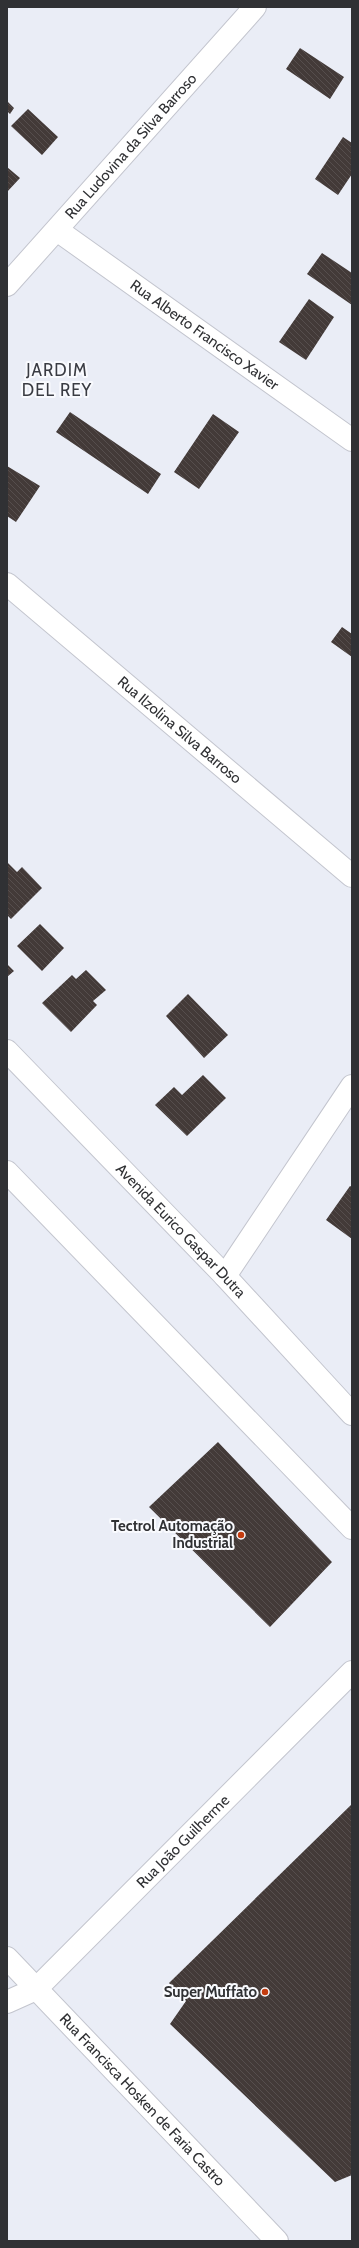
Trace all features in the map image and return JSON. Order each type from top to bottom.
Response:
[{"type":"street","name":"Rua Ludovina da Silva Barroso","points":[[7,285],[255,7]]},
{"type":"street","name":"Rua Alberto Francisco Xavier","points":[[57,230],[352,440]]},
{"type":"street","name":"Rua Ilzolina Silva Barroso","points":[[7,584],[352,876]]},
{"type":"street","name":"Avenida Eurico Gaspar Dutra","points":[[7,1051],[225,1276],[352,1414]]},
{"type":"street","points":[[225,1276],[352,1086]]},
{"type":"street","points":[[7,1172],[352,1528]]},
{"type":"street","name":"Rua João Guilherme","points":[[7,2002],[36,1989],[352,1672]]},
{"type":"street","name":"Rua Francisca Hosken de Faria Castro","points":[[7,1958],[277,2241]]},
{"type":"building","points":[[300,48],[344,77],[330,99],[286,69]]},
{"type":"building","points":[[8,102],[14,108],[10,114],[7,111]]},
{"type":"building","points":[[28,109],[58,137],[42,155],[11,126]]},
{"type":"building","points":[[343,137],[352,143],[352,174],[338,195],[315,179]]},
{"type":"building","points":[[7,167],[20,178],[7,192]]},
{"type":"building","points":[[322,253],[352,273],[352,305],[307,274]]},
{"type":"building","points":[[309,299],[334,317],[306,360],[279,342]]},
{"type":"building","points":[[70,412],[161,474],[148,494],[56,432]]},
{"type":"building","points":[[213,414],[239,432],[199,489],[174,472]]},
{"type":"building","points":[[7,466],[40,486],[16,522],[7,516]]},
{"type":"building","points":[[342,627],[352,634],[352,657],[331,642]]},
{"type":"building","points":[[7,862],[17,872],[22,867],[42,888],[11,919],[7,915]]},
{"type":"building","points":[[40,924],[64,948],[42,971],[17,946]]},
{"type":"building","points":[[7,964],[14,971],[7,977]]},
{"type":"building","points":[[86,970],[106,990],[93,1001],[97,1005],[71,1032],[42,1003],[72,975],[76,979]]},
{"type":"building","points":[[188,994],[228,1035],[204,1058],[166,1016]]},
{"type":"building","points":[[203,1075],[226,1098],[187,1136],[155,1105],[174,1087],[182,1095]]},
{"type":"building","points":[[350,1186],[352,1187],[352,1239],[326,1220]]},
{"type":"building","name":"Tectrol Automação Industrial","points":[[218,1442],[332,1562],[270,1627],[149,1507]]},
{"type":"building","name":"Super Muffato","points":[[352,1804],[352,2175],[335,2182],[170,2024],[186,2001],[169,1983]]},
{"type":"place","name":"Tectrol Automação Industrial","points":[[241,1535]]},
{"type":"place","name":"Super Muffato","points":[[265,1992]]},
{"type":"district","name":"JARDIM DEL REY","points":[[57,380]]}]
